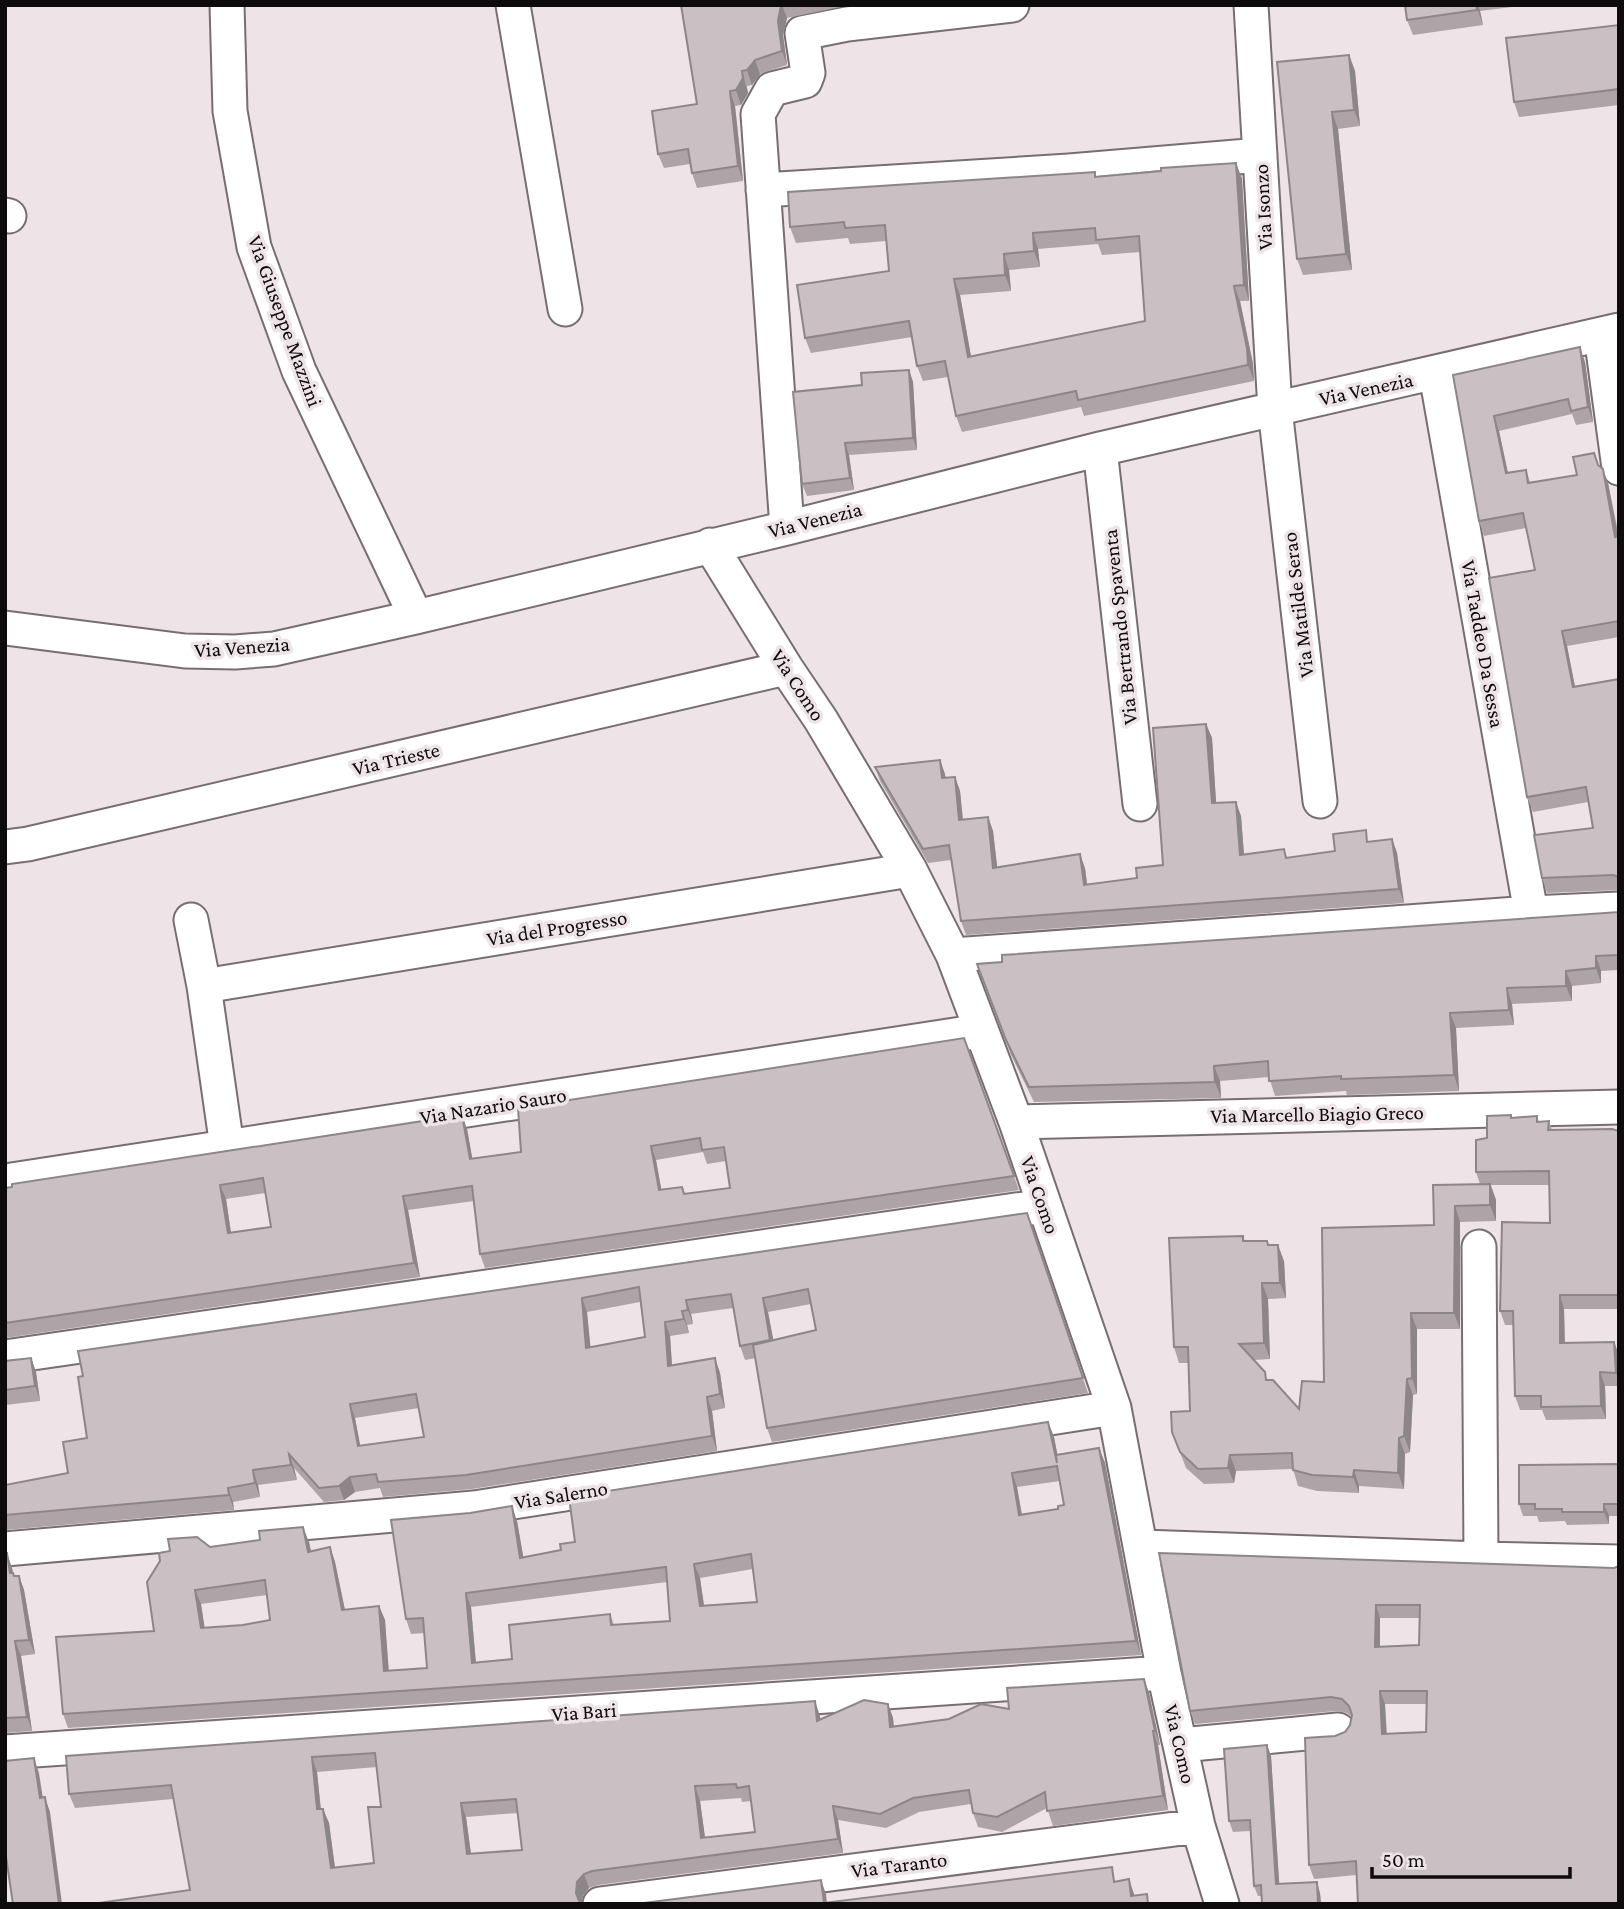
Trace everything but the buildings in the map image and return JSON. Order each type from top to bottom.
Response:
[{"type":"street","name":"Via Giuseppe Mazzini","points":[[227,5],[230,111],[254,247],[299,371],[416,617]]},
{"type":"street","points":[[513,5],[565,309]]},
{"type":"street","points":[[787,528],[758,114],[772,89],[805,81],[808,73],[802,33],[847,24],[1013,5]]},
{"type":"street","name":"Via Isonzo","points":[[1251,5],[1275,409]]},
{"type":"street","points":[[763,190],[1069,171],[1260,155]]},
{"type":"street","name":"Via Venezia","points":[[5,628],[185,651],[235,652],[274,649],[787,528],[1100,449],[1610,333]]},
{"type":"street","points":[[1610,333],[1619,468]]},
{"type":"street","name":"Via Taddeo Da Sessa","points":[[1436,374],[1531,913]]},
{"type":"street","name":"Via Matilde Serao","points":[[1275,409],[1320,801]]},
{"type":"street","name":"Via Bertrando Spaventa","points":[[1100,449],[1140,804]]},
{"type":"street","name":"Via Como","points":[[710,545],[821,720],[910,870],[953,955],[1016,1122],[1114,1408],[1164,1673],[1198,1826],[1222,1904]]},
{"type":"street","name":"Via Trieste","points":[[5,847],[28,844],[786,668]]},
{"type":"street","name":"Via del Progresso","points":[[204,986],[910,870]]},
{"type":"street","points":[[953,955],[1619,909]]},
{"type":"street","points":[[191,920],[204,986],[227,1147]]},
{"type":"street","name":"Via Nazario Sauro","points":[[5,1181],[981,1031]]},
{"type":"street","name":"Via Marcello Biagio Greco","points":[[1016,1122],[1619,1107]]},
{"type":"street","points":[[5,1357],[1044,1206]]},
{"type":"street","points":[[1479,1247],[1481,1559]]},
{"type":"street","name":"Via Salerno","points":[[5,1549],[474,1508],[1114,1408]]},
{"type":"street","points":[[1141,1547],[1619,1562]]},
{"type":"street","name":"Via Bari","points":[[5,1752],[1164,1673]]},
{"type":"street","points":[[1181,1745],[1338,1730]]},
{"type":"street","name":"Via Taranto","points":[[600,1904],[1198,1826]]}]
